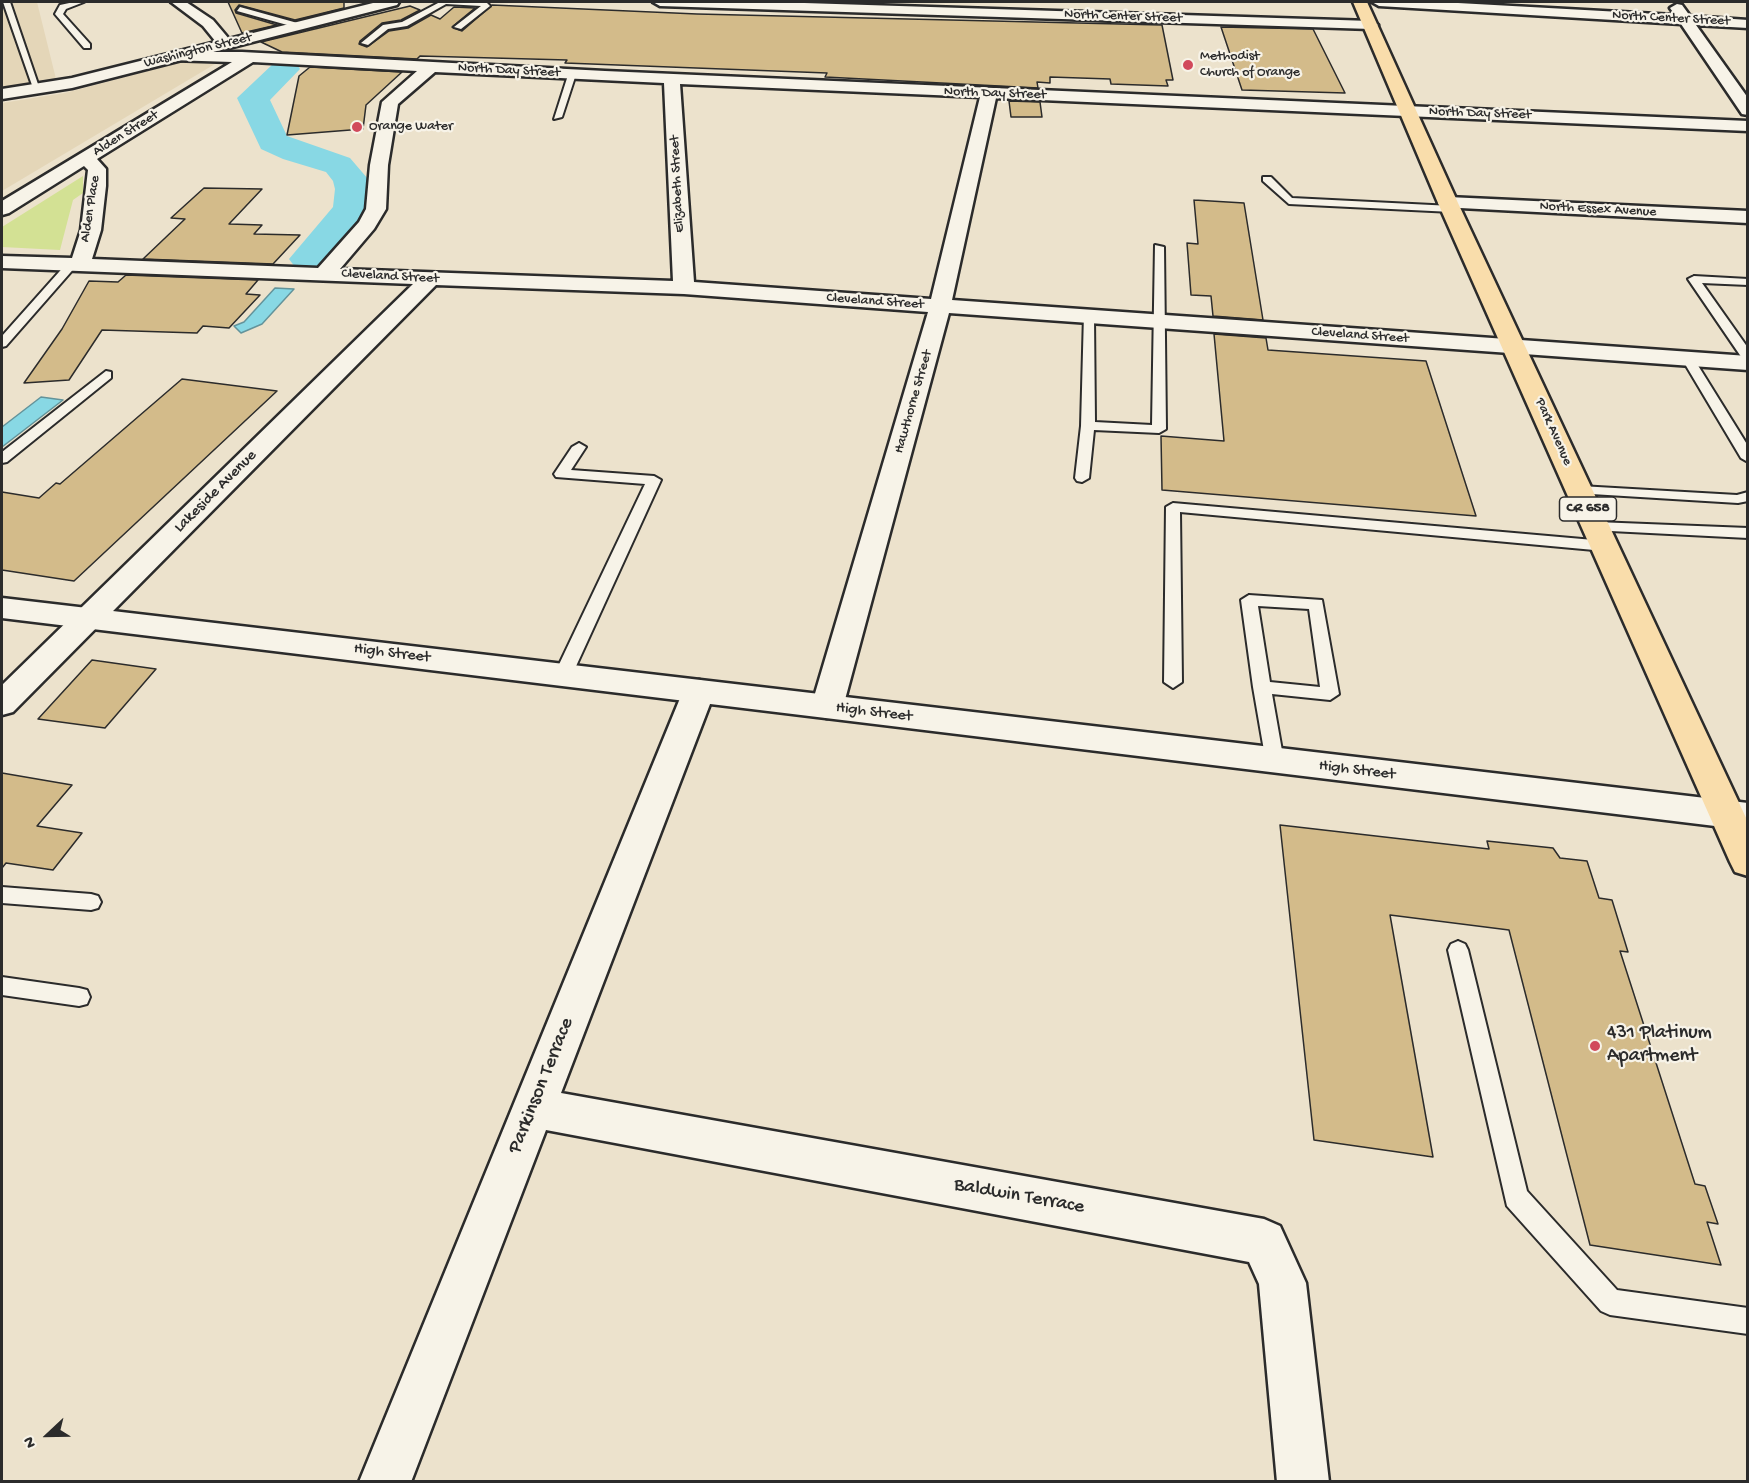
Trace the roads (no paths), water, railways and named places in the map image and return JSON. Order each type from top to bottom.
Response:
[{"type":"main road","name":"Park Avenue","points":[[1360,2],[1600,536],[1737,816],[1748,862]]},
{"type":"street","points":[[178,2],[208,23],[233,54],[246,58]]},
{"type":"street","name":"Washington Street","points":[[2,94],[72,83],[392,2]]},
{"type":"street","name":"North Center Street","points":[[660,2],[1371,26]]},
{"type":"street","name":"North Center Street","points":[[1379,2],[1482,5],[1748,24]]},
{"type":"street","points":[[1672,2],[1748,110]]},
{"type":"street","name":"North Day Street","points":[[176,57],[246,58],[988,94],[1748,126]]},
{"type":"street","name":"Alden Street","points":[[2,209],[246,58]]},
{"type":"street","points":[[324,274],[367,225],[376,209],[379,165],[390,102],[431,67]]},
{"type":"street","name":"Elizabeth Street","points":[[672,79],[684,288]]},
{"type":"street","name":"Hawthorne Street","points":[[827,707],[940,307],[988,94]]},
{"type":"street","name":"Alden Place","points":[[75,265],[91,230],[97,186],[96,165],[86,158]]},
{"type":"street","name":"North Essex Avenue","points":[[1450,206],[1748,217]]},
{"type":"street","name":"Cleveland Street","points":[[2,262],[684,288],[1748,363]]},
{"type":"street","name":"Lakeside Avenue","points":[[2,704],[430,279]]},
{"type":"street","name":"High Street","points":[[2,608],[1737,816]]},
{"type":"street","name":"Parkinson Terrace","points":[[385,1482],[699,691]]},
{"type":"street","name":"Baldwin Terrace","points":[[533,1108],[1264,1242],[1282,1283],[1303,1482]]},
{"type":"lane","points":[[6,2],[37,88]]},
{"type":"lane","points":[[80,2],[63,7],[59,14],[87,46]]},
{"type":"lane","points":[[364,43],[386,27],[404,24],[445,2],[486,4],[458,27]]},
{"type":"lane","points":[[240,9],[298,26]]},
{"type":"lane","points":[[557,117],[572,75]]},
{"type":"lane","points":[[1267,179],[1289,201],[1450,206]]},
{"type":"lane","points":[[1088,426],[1160,429],[1159,247]]},
{"type":"lane","points":[[2,341],[75,265]]},
{"type":"lane","points":[[1748,282],[1694,279],[1748,358]]},
{"type":"lane","points":[[1082,478],[1088,426],[1088,317]]},
{"type":"lane","points":[[1688,359],[1748,458]]},
{"type":"lane","points":[[2,459],[106,375]]},
{"type":"lane","points":[[563,675],[654,480],[561,474],[579,447]]},
{"type":"lane","points":[[1580,490],[1738,499],[1748,496]]},
{"type":"lane","points":[[1173,682],[1173,507],[1600,536],[1748,533]]},
{"type":"lane","points":[[1262,687],[1330,694],[1316,604],[1249,600],[1262,687],[1275,762]]},
{"type":"lane","points":[[2,895],[91,902]]},
{"type":"lane","points":[[1458,950],[1516,1197],[1610,1302],[1748,1321]]},
{"type":"lane","points":[[2,986],[79,997]]},
{"type":"water","points":[[275,288],[294,289],[262,324],[241,333],[234,326],[244,322]]},
{"type":"water","points":[[41,397],[63,400],[2,447],[2,427]]},
{"type":"waterway","points":[[285,69],[253,98],[273,142],[295,152],[338,165],[350,179],[353,189],[351,209],[309,259]]},
{"type":"place","name":"Methodist Church of Orange","points":[[1188,65]]},
{"type":"place","name":"Orange Water","points":[[357,127]]},
{"type":"place","name":"431 Platinum Apartment","points":[[1595,1046]]}]
